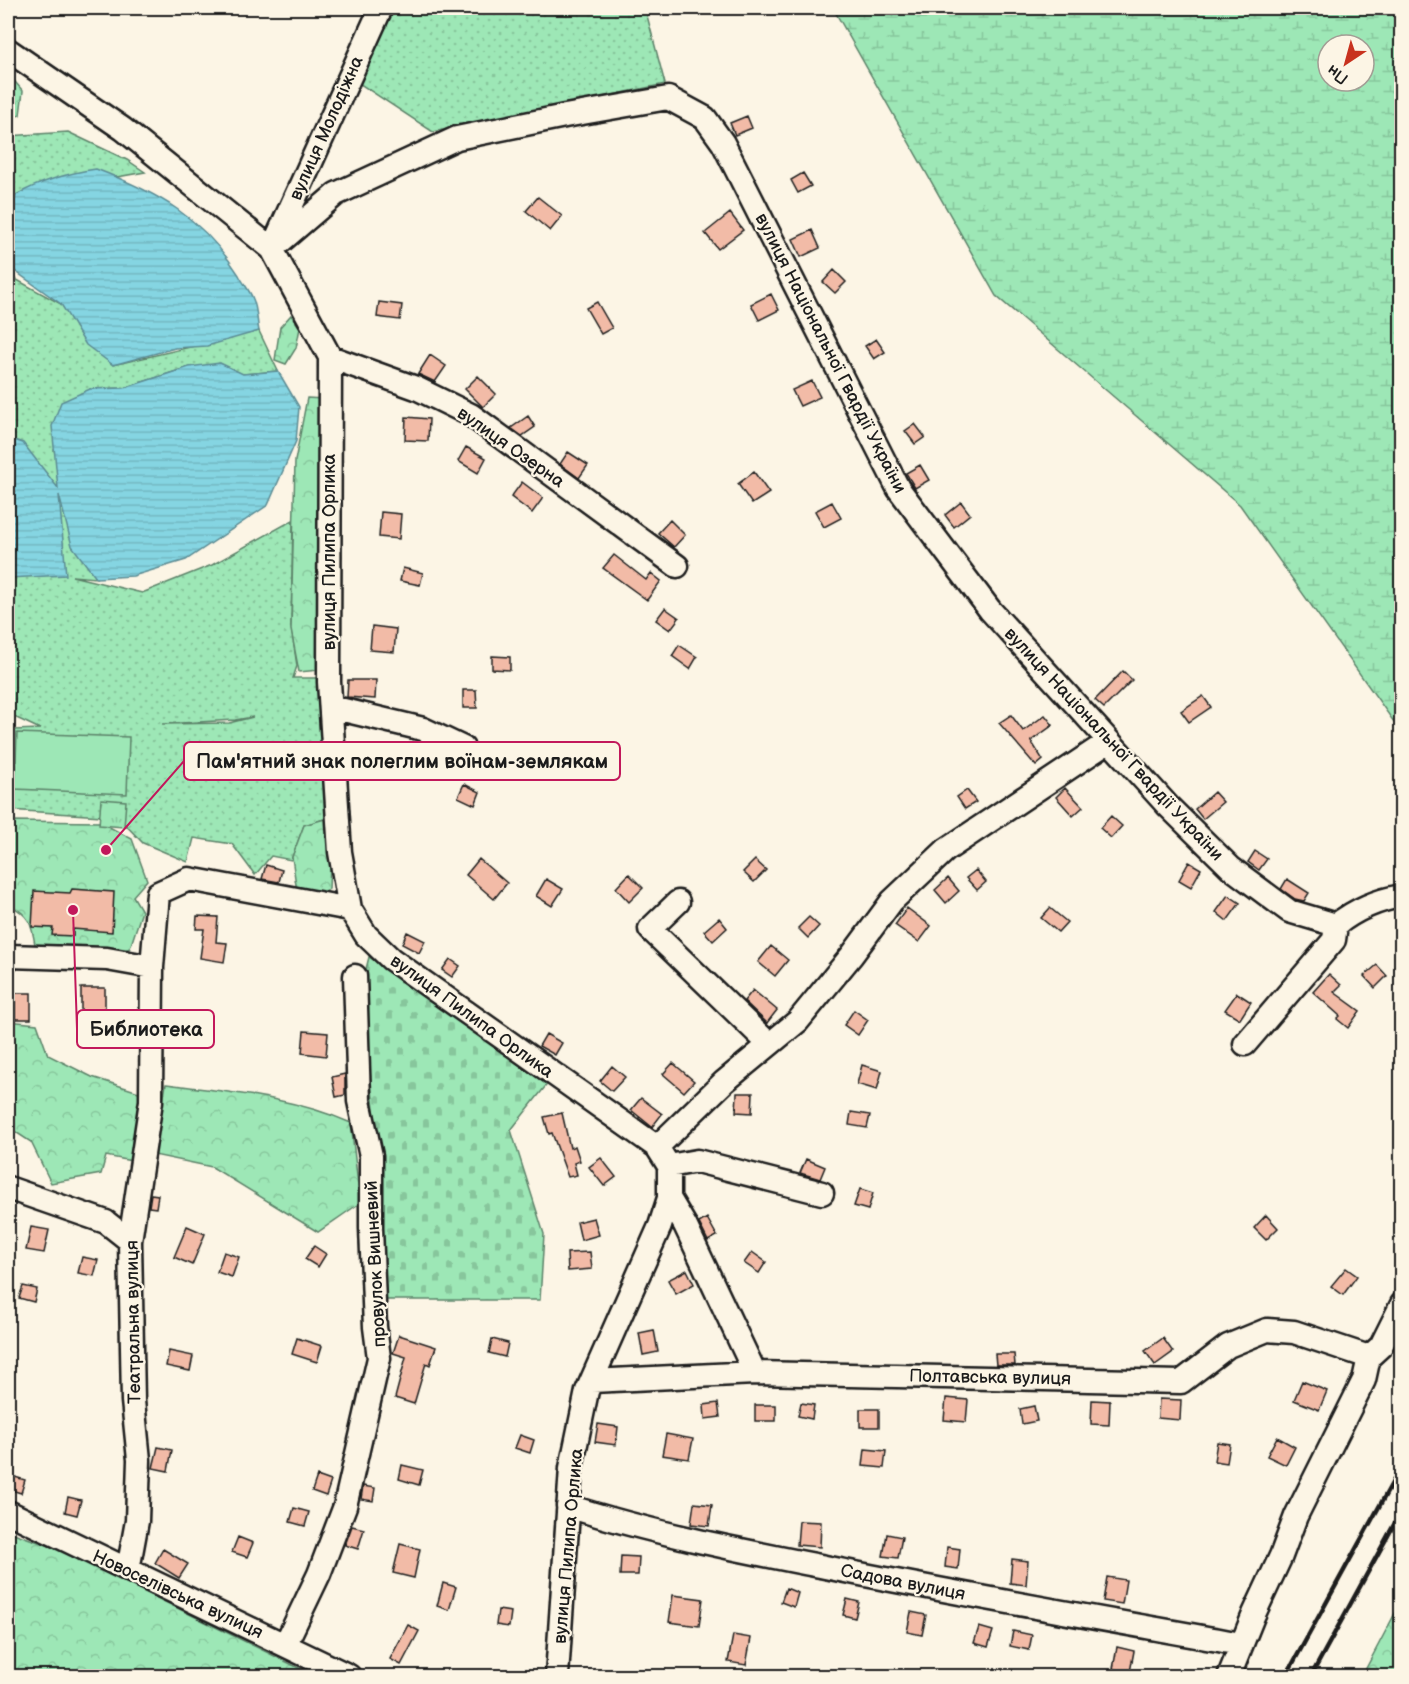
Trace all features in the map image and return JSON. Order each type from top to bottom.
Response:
[{"type":"street","name":"вулиця Молодіжна","points":[[272,249],[381,8]]},
{"type":"street","name":"вулиця Пилипа Орлика","points":[[8,50],[123,129],[272,249],[330,357],[331,707],[340,852],[350,909],[366,935],[391,959],[663,1156],[669,1198],[660,1226],[587,1391],[571,1468],[558,1677]]},
{"type":"street","name":"вулиця Національної Гвардії України","points":[[272,249],[336,194],[457,138],[668,98],[705,118],[723,143],[898,488],[990,610],[1108,742],[1231,868],[1289,911],[1336,925]]},
{"type":"street","name":"вулиця Озерна","points":[[330,357],[416,388],[471,415],[677,566]]},
{"type":"street","points":[[331,707],[423,729],[463,748]]},
{"type":"street","points":[[663,1156],[724,1082],[798,1021],[852,955],[892,901],[946,850],[1108,742]]},
{"type":"street","name":"Театральна вулиця","points":[[128,1570],[137,1521],[139,1460],[133,1401],[130,1241],[151,1101],[152,966],[158,893],[189,879],[350,909]]},
{"type":"street","points":[[1245,1044],[1334,940],[1336,925],[1351,913],[1389,898],[1401,896]]},
{"type":"street","points":[[678,902],[650,929],[769,1044]]},
{"type":"street","points":[[8,956],[107,959],[152,966]]},
{"type":"street","name":"провулок Вишневий","points":[[285,1645],[319,1574],[345,1506],[379,1358],[375,1327],[370,1228],[371,1156],[359,1101],[356,976]]},
{"type":"street","points":[[663,1156],[697,1161],[822,1193]]},
{"type":"street","points":[[8,1188],[106,1222],[130,1241]]},
{"type":"street","points":[[669,1198],[685,1225],[755,1373]]},
{"type":"street","points":[[1229,1677],[1241,1644],[1281,1556],[1296,1515],[1364,1380],[1369,1357],[1381,1346],[1401,1304]]},
{"type":"street","name":"Полтавська вулиця","points":[[591,1381],[755,1373],[1181,1382],[1228,1346],[1268,1330],[1294,1332],[1369,1357]]},
{"type":"street","name":"Садова вулиця","points":[[568,1506],[614,1521],[738,1549],[904,1583],[1241,1644]]},
{"type":"street","name":"Новоселівська вулиця","points":[[8,1512],[349,1677]]},
{"type":"green space","points":[[371,8],[645,8],[665,84],[433,132],[357,82]]},
{"type":"green space","points":[[833,8],[1401,8],[1401,732],[1240,505],[996,296]]},
{"type":"green space","points":[[8,74],[23,91],[20,115],[8,119]]},
{"type":"green space","points":[[68,132],[127,160],[145,172],[16,195],[8,212],[8,136]]},
{"type":"green space","points":[[8,275],[61,304],[113,365],[259,331],[278,371],[243,374],[189,367],[124,388],[90,389],[54,450],[96,578],[72,576],[142,593],[212,565],[293,520],[291,626],[297,666],[293,678],[323,678],[331,817],[304,825],[291,860],[271,856],[255,875],[232,844],[194,838],[188,862],[143,843],[118,817],[8,810],[8,725],[14,730],[40,729],[8,714]],"holes":[[[253,717],[229,723],[162,724]]]},
{"type":"green space","points":[[291,315],[300,328],[296,348],[286,364],[275,360],[280,327]]},
{"type":"green space","points":[[307,398],[323,399],[319,670],[299,672],[291,630],[295,461]]},
{"type":"green space","points":[[17,733],[129,737],[127,794],[15,789]]},
{"type":"green space","points":[[101,799],[126,801],[124,827],[99,825]]},
{"type":"green space","points":[[328,818],[331,837],[329,889],[314,897],[297,892],[292,857],[304,825]]},
{"type":"green space","points":[[8,821],[100,822],[132,839],[147,880],[133,896],[142,911],[130,948],[114,954],[36,951],[30,923],[22,913],[8,904]]},
{"type":"green space","points":[[369,957],[549,1082],[511,1130],[544,1234],[540,1300],[385,1300],[382,1182],[361,989]]},
{"type":"green space","points":[[8,1021],[37,1024],[48,1055],[92,1077],[145,1094],[132,1161],[106,1156],[101,1174],[51,1183],[31,1142],[8,1127]]},
{"type":"green space","points":[[166,1084],[284,1101],[351,1123],[360,1203],[318,1232],[212,1167],[154,1155]]},
{"type":"green space","points":[[8,1531],[58,1549],[315,1676],[8,1676]]},
{"type":"green space","points":[[1401,1602],[1401,1676],[1362,1676]]},
{"type":"water","points":[[96,169],[159,198],[194,222],[210,237],[252,296],[259,331],[207,346],[175,348],[113,365],[86,345],[61,304],[8,266],[8,222],[16,195],[55,178]]},
{"type":"water","points":[[220,363],[243,374],[278,371],[299,407],[296,441],[268,505],[186,560],[133,576],[96,578],[72,546],[59,495],[66,575],[8,578],[8,438],[23,443],[58,488],[52,426],[61,402],[90,389],[124,388],[189,367]]},
{"type":"building","points":[[747,116],[752,128],[735,135],[730,123]]},
{"type":"building","points":[[803,173],[811,186],[798,193],[791,180]]},
{"type":"building","points":[[538,197],[562,216],[550,231],[526,211]]},
{"type":"building","points":[[730,213],[743,230],[718,249],[705,233]]},
{"type":"building","points":[[812,230],[820,248],[801,257],[793,239]]},
{"type":"building","points":[[834,270],[846,282],[835,293],[823,282]]},
{"type":"building","points":[[771,294],[779,310],[759,320],[751,304]]},
{"type":"building","points":[[379,302],[402,305],[400,320],[377,317]]},
{"type":"building","points":[[597,302],[612,328],[601,334],[586,308]]},
{"type":"building","points":[[876,339],[885,352],[874,359],[865,346]]},
{"type":"building","points":[[430,355],[446,366],[435,382],[418,374]]},
{"type":"building","points":[[478,376],[496,394],[483,407],[465,389]]},
{"type":"building","points":[[812,381],[820,397],[800,406],[792,390]]},
{"type":"building","points":[[528,416],[535,427],[522,436],[511,428]]},
{"type":"building","points":[[406,417],[429,419],[428,441],[405,440]]},
{"type":"building","points":[[915,424],[925,437],[915,444],[905,431]]},
{"type":"building","points":[[466,447],[486,458],[478,473],[458,461]]},
{"type":"building","points":[[568,452],[588,465],[579,478],[560,464]]},
{"type":"building","points":[[920,465],[929,480],[915,488],[906,473]]},
{"type":"building","points":[[754,472],[769,493],[752,504],[738,484]]},
{"type":"building","points":[[522,482],[543,498],[532,513],[511,497]]},
{"type":"building","points":[[832,502],[841,518],[824,527],[815,511]]},
{"type":"building","points":[[961,502],[970,514],[954,527],[945,515]]},
{"type":"building","points":[[381,512],[401,514],[399,539],[379,537]]},
{"type":"building","points":[[670,520],[685,535],[674,547],[658,533]]},
{"type":"building","points":[[614,555],[646,580],[651,573],[661,581],[647,600],[603,568]]},
{"type":"building","points":[[403,568],[423,573],[420,585],[400,581]]},
{"type":"building","points":[[665,608],[679,618],[670,630],[656,620]]},
{"type":"building","points":[[372,626],[396,629],[394,652],[370,650]]},
{"type":"building","points":[[679,645],[697,657],[690,669],[672,656]]},
{"type":"building","points":[[492,656],[510,657],[510,670],[492,669]]},
{"type":"building","points":[[1123,671],[1132,680],[1104,708],[1095,700]]},
{"type":"building","points":[[348,680],[376,680],[375,699],[347,697]]},
{"type":"building","points":[[463,690],[476,690],[477,708],[463,708]]},
{"type":"building","points":[[1203,696],[1211,707],[1189,722],[1181,711]]},
{"type":"building","points":[[1011,715],[1023,731],[1045,715],[1053,725],[1031,741],[1043,760],[1036,766],[999,723]]},
{"type":"building","points":[[464,784],[480,792],[475,805],[458,797]]},
{"type":"building","points":[[1065,788],[1083,807],[1073,816],[1056,797]]},
{"type":"building","points":[[967,790],[976,802],[965,809],[957,797]]},
{"type":"building","points":[[1214,792],[1223,802],[1203,819],[1195,809]]},
{"type":"building","points":[[1111,816],[1122,826],[1111,838],[1100,828]]},
{"type":"building","points":[[1255,851],[1267,859],[1259,870],[1248,862]]},
{"type":"building","points":[[479,859],[507,883],[494,899],[466,875]]},
{"type":"building","points":[[755,860],[766,870],[754,882],[743,872]]},
{"type":"building","points":[[1189,862],[1201,869],[1191,887],[1179,880]]},
{"type":"building","points":[[266,865],[282,870],[279,882],[262,879]]},
{"type":"building","points":[[976,870],[986,882],[977,890],[966,878]]},
{"type":"building","points":[[629,874],[643,888],[629,902],[616,888]]},
{"type":"building","points":[[948,878],[959,891],[946,903],[935,890]]},
{"type":"building","points":[[546,879],[563,889],[552,906],[536,896]]},
{"type":"building","points":[[1287,879],[1309,893],[1304,901],[1295,899],[1281,889]]},
{"type":"building","points":[[72,889],[114,892],[112,932],[73,929],[73,936],[52,935],[53,928],[32,927],[34,891],[70,893]]},
{"type":"building","points":[[1228,895],[1240,903],[1227,921],[1216,912]]},
{"type":"building","points":[[907,908],[931,926],[919,942],[895,925]]},
{"type":"building","points":[[1050,908],[1067,922],[1058,932],[1041,918]]},
{"type":"building","points":[[197,916],[218,917],[216,942],[227,943],[224,962],[200,958],[204,929],[196,929]]},
{"type":"building","points":[[809,917],[819,926],[808,938],[798,928]]},
{"type":"building","points":[[719,918],[727,928],[713,941],[704,931]]},
{"type":"building","points":[[407,932],[425,941],[419,953],[402,944]]},
{"type":"building","points":[[771,946],[788,960],[775,976],[758,962]]},
{"type":"building","points":[[450,959],[460,966],[452,977],[442,970]]},
{"type":"building","points":[[1377,965],[1387,976],[1375,988],[1364,976]]},
{"type":"building","points":[[1329,974],[1341,985],[1334,992],[1360,1011],[1348,1028],[1337,1019],[1340,1016],[1313,992]]},
{"type":"building","points":[[81,988],[105,988],[105,1017],[81,1017]]},
{"type":"building","points":[[753,990],[777,1010],[767,1023],[744,1001]]},
{"type":"building","points":[[15,993],[31,993],[31,1019],[15,1019]]},
{"type":"building","points":[[1237,993],[1251,1002],[1240,1019],[1225,1010]]},
{"type":"building","points":[[854,1010],[868,1020],[858,1035],[844,1025]]},
{"type":"building","points":[[304,1031],[328,1033],[326,1056],[302,1053]]},
{"type":"building","points":[[546,1034],[562,1043],[555,1055],[539,1046]]},
{"type":"building","points":[[673,1063],[694,1081],[684,1092],[663,1074]]},
{"type":"building","points":[[862,1065],[882,1071],[877,1090],[857,1084]]},
{"type":"building","points":[[612,1066],[625,1077],[612,1091],[600,1081]]},
{"type":"building","points":[[345,1074],[345,1095],[336,1097],[332,1077]]},
{"type":"building","points":[[737,1093],[753,1093],[752,1113],[736,1112]]},
{"type":"building","points":[[641,1098],[662,1114],[652,1127],[631,1110]]},
{"type":"building","points":[[851,1112],[870,1115],[867,1128],[849,1125]]},
{"type":"building","points":[[562,1113],[570,1148],[575,1146],[580,1161],[574,1163],[577,1175],[568,1177],[544,1117]]},
{"type":"building","points":[[601,1158],[616,1177],[604,1186],[589,1167]]},
{"type":"building","points":[[806,1159],[825,1167],[820,1179],[800,1173]]},
{"type":"building","points":[[860,1189],[873,1193],[868,1210],[854,1206]]},
{"type":"building","points":[[151,1194],[158,1195],[156,1208],[149,1207]]},
{"type":"building","points":[[1266,1215],[1278,1228],[1266,1240],[1254,1228]]},
{"type":"building","points":[[594,1218],[599,1235],[581,1240],[577,1222]]},
{"type":"building","points":[[707,1218],[717,1236],[708,1241],[699,1223]]},
{"type":"building","points":[[187,1226],[205,1234],[192,1265],[174,1257]]},
{"type":"building","points":[[31,1227],[49,1230],[44,1253],[26,1250]]},
{"type":"building","points":[[314,1246],[326,1254],[318,1267],[305,1259]]},
{"type":"building","points":[[224,1252],[239,1257],[232,1277],[217,1272]]},
{"type":"building","points":[[590,1252],[592,1269],[568,1271],[567,1253]]},
{"type":"building","points":[[752,1252],[766,1262],[759,1273],[744,1263]]},
{"type":"building","points":[[82,1257],[98,1260],[94,1276],[78,1273]]},
{"type":"building","points":[[1346,1268],[1357,1276],[1343,1295],[1331,1286]]},
{"type":"building","points":[[687,1270],[694,1284],[676,1294],[668,1280]]},
{"type":"building","points":[[23,1286],[37,1289],[34,1302],[19,1298]]},
{"type":"building","points":[[654,1330],[658,1352],[643,1355],[639,1333]]},
{"type":"building","points":[[399,1335],[436,1347],[430,1365],[426,1363],[414,1404],[395,1398],[406,1357],[393,1353]]},
{"type":"building","points":[[297,1338],[322,1346],[317,1362],[292,1354]]},
{"type":"building","points":[[1163,1338],[1173,1352],[1155,1365],[1145,1351]]},
{"type":"building","points":[[492,1339],[508,1343],[505,1357],[489,1353]]},
{"type":"building","points":[[169,1351],[193,1356],[190,1371],[166,1366]]},
{"type":"building","points":[[995,1354],[1014,1354],[1015,1365],[996,1365]]},
{"type":"building","points":[[1302,1381],[1327,1391],[1319,1410],[1294,1400]]},
{"type":"building","points":[[946,1398],[968,1400],[966,1422],[944,1420]]},
{"type":"building","points":[[1159,1399],[1181,1400],[1180,1420],[1158,1418]]},
{"type":"building","points":[[1092,1400],[1110,1401],[1109,1425],[1091,1424]]},
{"type":"building","points":[[718,1403],[720,1417],[705,1419],[704,1405]]},
{"type":"building","points":[[801,1403],[814,1405],[812,1419],[798,1416]]},
{"type":"building","points":[[755,1405],[776,1405],[776,1421],[755,1421]]},
{"type":"building","points":[[1034,1406],[1037,1421],[1022,1424],[1020,1409]]},
{"type":"building","points":[[860,1409],[879,1409],[879,1427],[860,1427]]},
{"type":"building","points":[[598,1424],[618,1427],[616,1445],[595,1442]]},
{"type":"building","points":[[666,1434],[693,1439],[689,1459],[662,1455]]},
{"type":"building","points":[[520,1435],[534,1440],[530,1453],[515,1448]]},
{"type":"building","points":[[1277,1437],[1295,1447],[1286,1465],[1267,1456]]},
{"type":"building","points":[[1217,1442],[1230,1444],[1227,1463],[1214,1461]]},
{"type":"building","points":[[158,1447],[172,1450],[168,1471],[153,1468]]},
{"type":"building","points":[[865,1449],[886,1451],[884,1468],[863,1466]]},
{"type":"building","points":[[402,1465],[423,1470],[419,1485],[399,1479]]},
{"type":"building","points":[[8,1475],[25,1480],[21,1493],[8,1489]]},
{"type":"building","points":[[317,1476],[331,1481],[326,1496],[312,1491]]},
{"type":"building","points":[[363,1486],[375,1488],[373,1501],[361,1499]]},
{"type":"building","points":[[68,1497],[81,1500],[77,1515],[65,1512]]},
{"type":"building","points":[[694,1503],[712,1505],[709,1526],[691,1524]]},
{"type":"building","points":[[294,1508],[309,1512],[305,1526],[290,1522]]},
{"type":"building","points":[[799,1521],[821,1522],[820,1547],[797,1545]]},
{"type":"building","points":[[352,1526],[364,1529],[358,1549],[345,1545]]},
{"type":"building","points":[[887,1534],[902,1537],[898,1558],[883,1556]]},
{"type":"building","points":[[238,1537],[253,1543],[247,1557],[232,1552]]},
{"type":"building","points":[[400,1544],[420,1549],[414,1578],[393,1573]]},
{"type":"building","points":[[947,1547],[960,1549],[958,1569],[945,1567]]},
{"type":"building","points":[[163,1549],[188,1564],[179,1578],[155,1563]]},
{"type":"building","points":[[621,1556],[639,1557],[638,1575],[620,1575]]},
{"type":"building","points":[[1012,1559],[1028,1561],[1026,1585],[1010,1583]]},
{"type":"building","points":[[1107,1577],[1126,1580],[1122,1604],[1103,1601]]},
{"type":"building","points":[[443,1583],[456,1587],[449,1610],[437,1606]]},
{"type":"building","points":[[786,1588],[798,1593],[794,1607],[781,1602]]},
{"type":"building","points":[[673,1595],[703,1599],[699,1626],[669,1622]]},
{"type":"building","points":[[847,1599],[859,1602],[855,1618],[843,1615]]},
{"type":"building","points":[[498,1610],[511,1612],[509,1627],[496,1625]]},
{"type":"building","points":[[911,1612],[926,1615],[922,1635],[907,1632]]},
{"type":"building","points":[[408,1625],[419,1631],[401,1665],[390,1659]]},
{"type":"building","points":[[979,1627],[993,1631],[988,1647],[974,1643]]},
{"type":"building","points":[[1013,1631],[1032,1635],[1029,1650],[1010,1646]]},
{"type":"building","points":[[733,1635],[751,1638],[746,1665],[728,1662]]},
{"type":"building","points":[[1117,1647],[1134,1651],[1130,1672],[1113,1669]]},
{"type":"railway","points":[[1286,1676],[1402,1465]]},
{"type":"railway","points":[[1311,1676],[1402,1510]]},
{"type":"place","name":"Пам'ятний знак полеглим воїнам-землякам","points":[[106,850]]},
{"type":"place","name":"Библиотека","points":[[73,910]]}]
